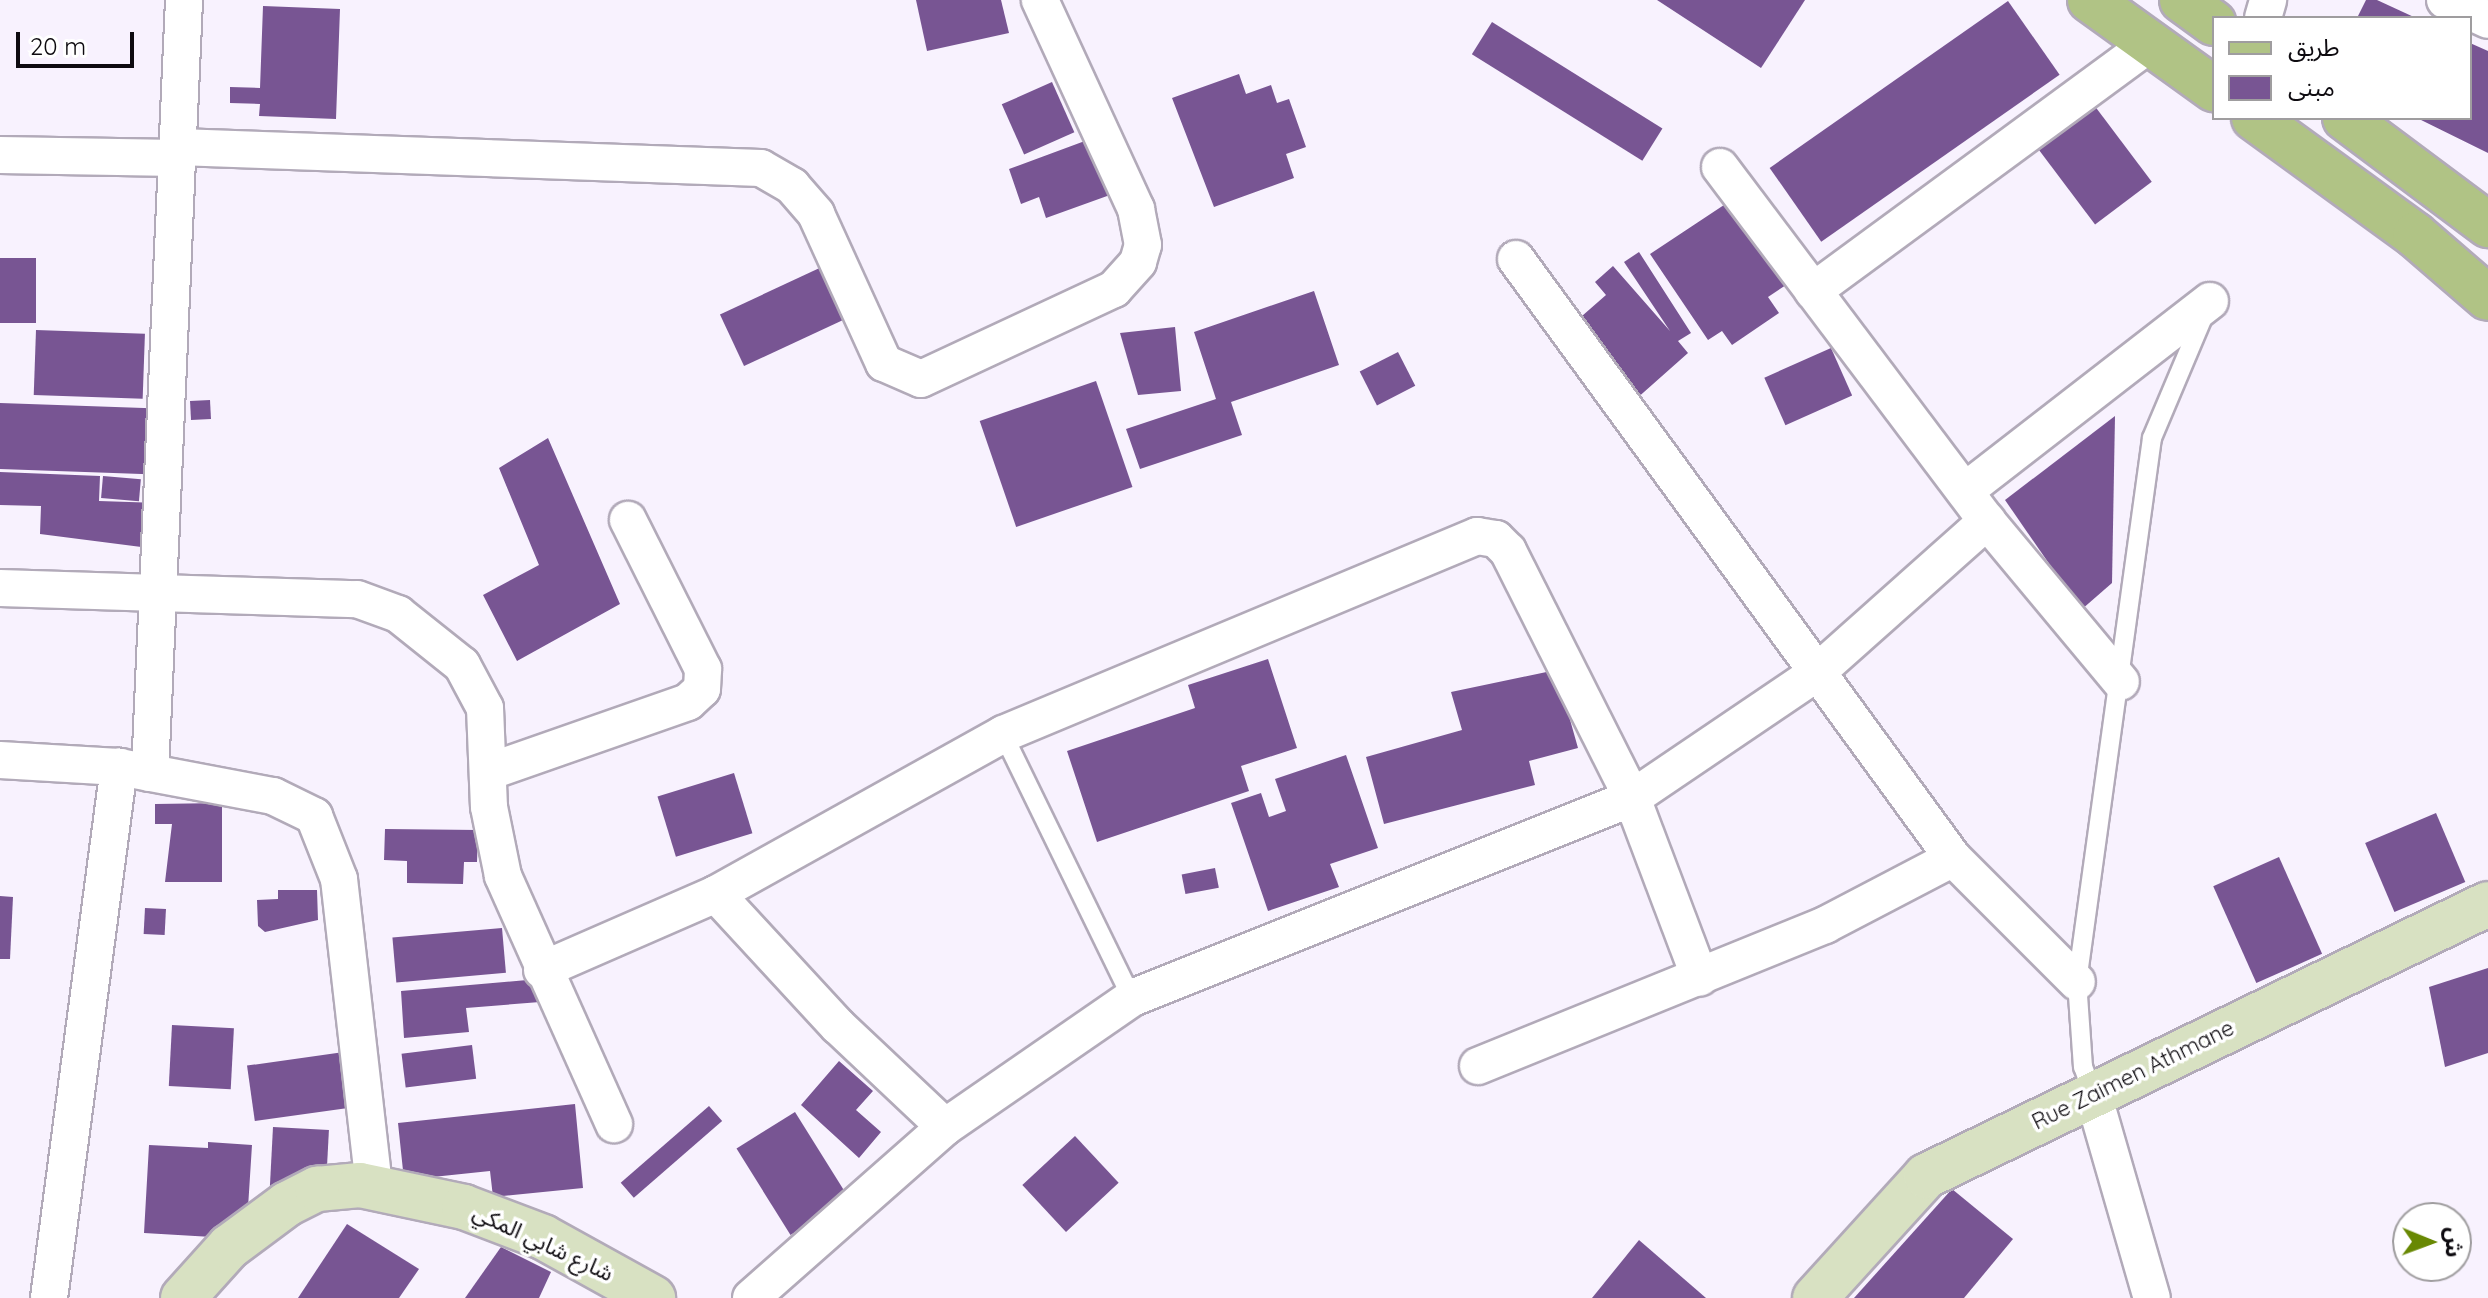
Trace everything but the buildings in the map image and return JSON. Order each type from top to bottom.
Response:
[{"type":"main road","points":[[2090,0],[2212,88]]},
{"type":"main road","points":[[2182,0],[2212,22]]},
{"type":"main road","points":[[2257,120],[2415,235],[2488,298]]},
{"type":"main road","points":[[2348,120],[2488,225]]},
{"type":"main road","name":"Rue Zaimen Athmane","points":[[1815,1298],[1926,1176],[2488,904]]},
{"type":"main road","name":"شارع شابي المكي","points":[[183,1298],[229,1247],[287,1204],[317,1189],[374,1187],[464,1207],[543,1237],[653,1298]]},
{"type":"street","points":[[49,1298],[134,770],[158,593],[184,0]]},
{"type":"street","points":[[0,155],[178,153],[761,168],[792,186],[816,214],[884,363],[921,379],[1114,289],[1138,262],[1143,245],[1136,209],[1040,0]]},
{"type":"street","points":[[2445,0],[2488,20]]},
{"type":"street","points":[[1813,291],[2150,43]]},
{"type":"street","points":[[1720,167],[1987,521],[2121,682]]},
{"type":"street","points":[[1516,259],[1814,675],[1953,858],[2077,982]]},
{"type":"street","points":[[1965,491],[2210,301]]},
{"type":"street","points":[[488,772],[688,702],[702,689],[703,669],[628,520]]},
{"type":"street","points":[[751,1298],[945,1127],[1132,998],[1632,798],[1814,675],[1987,521]]},
{"type":"street","points":[[542,970],[716,894],[1003,734],[1477,536],[1496,539],[1508,551],[1632,798],[1700,978]]},
{"type":"street","points":[[0,588],[357,599],[386,607],[474,679],[485,708],[488,772],[500,864],[542,970],[614,1124]]},
{"type":"street","points":[[1,771],[134,770],[273,796],[314,816],[333,850],[374,1187]]},
{"type":"street","points":[[1478,1066],[1700,978],[1863,907],[1953,858]]},
{"type":"street","points":[[716,894],[838,1026],[945,1127]]},
{"type":"street","points":[[2093,1094],[2152,1298]]},
{"type":"lane","points":[[2093,1094],[2083,1067],[2077,982],[2121,682],[2152,438],[2210,301]]},
{"type":"lane","points":[[1003,734],[1132,998]]}]
